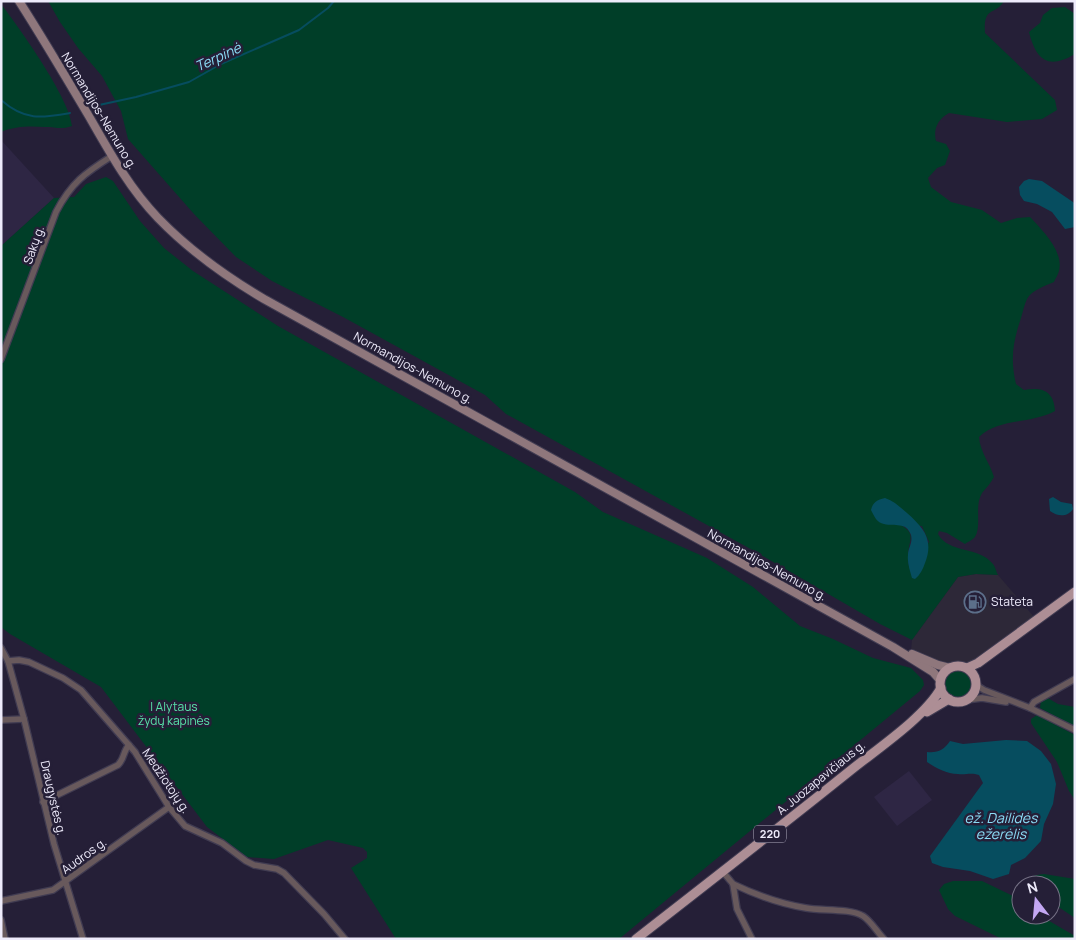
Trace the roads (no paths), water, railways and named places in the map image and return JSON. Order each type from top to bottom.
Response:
[{"type":"main road","name":"Normandijos-Nemuno g.","points":[[19,1],[112,156],[139,196],[158,218],[197,254],[240,284],[893,647],[933,672],[940,684]]},
{"type":"main road","points":[[967,668],[978,663],[1075,592]]},
{"type":"main road","points":[[940,684],[944,695],[949,699],[960,702],[966,700],[971,696],[981,668],[1014,643],[1043,616]]},
{"type":"main road","name":"Normandijos-Nemuno g.","points":[[893,647],[950,668]]},
{"type":"main road","points":[[950,668],[961,666],[967,668],[972,673],[976,682]]},
{"type":"main road","name":"220","points":[[940,684],[944,673],[950,668]]},
{"type":"main road","name":"A. Juozapavičiaus g.","points":[[904,728],[935,698],[940,684]]},
{"type":"main road","name":"A. Juozapavičiaus g.","points":[[636,939],[904,728],[949,699]]},
{"type":"street","name":"Sakų g.","points":[[1,359],[56,212],[78,179],[112,156]]},
{"type":"street","points":[[1,648],[8,661]]},
{"type":"street","name":"Medžiotojų g.","points":[[8,661],[19,660],[29,662],[81,690],[142,761],[169,807],[185,826],[222,843],[254,865],[277,869],[284,873],[324,914],[345,939]]},
{"type":"street","name":"Draugystės g.","points":[[8,661],[24,719],[43,802],[65,883],[83,939]]},
{"type":"street","points":[[1030,708],[1041,697],[1075,678]]},
{"type":"street","points":[[976,682],[984,690],[1030,708],[1075,730]]},
{"type":"street","points":[[966,700],[982,698],[1018,704]]},
{"type":"street","points":[[1,720],[24,719]]},
{"type":"street","points":[[43,802],[118,765],[123,760],[129,745]]},
{"type":"street","name":"Audros g.","points":[[1,901],[53,890],[169,807]]},
{"type":"street","points":[[723,872],[733,884],[791,906],[862,915],[884,939]]},
{"type":"street","points":[[733,884],[737,909],[752,939]]},
{"type":"street","points":[[1,920],[5,939]]},
{"type":"water","points":[[1029,179],[1042,181],[1075,204],[1075,227],[1065,229],[1052,212],[1037,204],[1024,201],[1020,195],[1019,187],[1024,181]]},
{"type":"water","points":[[1053,497],[1061,502],[1072,504],[1073,509],[1071,512],[1066,515],[1059,515],[1050,511],[1049,499]]},
{"type":"water","points":[[885,498],[894,502],[907,513],[923,529],[926,535],[928,555],[922,570],[915,579],[912,578],[908,561],[911,541],[909,531],[900,525],[888,525],[879,522],[871,510],[876,502]]},
{"type":"water","name":"ež. Dailidės ežerėlis","points":[[1006,740],[1027,741],[1041,751],[1051,764],[1056,784],[1053,804],[1044,824],[1041,841],[1025,858],[1011,865],[1009,874],[993,879],[970,871],[943,867],[932,863],[930,856],[983,783],[979,775],[950,773],[934,766],[927,762],[927,752],[940,750],[950,741],[963,744]]},
{"type":"waterway","name":"Terpinė","points":[[99,105],[189,82],[221,64],[299,30],[328,8],[334,1]]},
{"type":"waterway","name":"Terpinė","points":[[1,100],[18,112],[26,115],[42,117],[70,113]]},
{"type":"place","name":"Stateta","points":[[975,602]]},
{"type":"park label","name":"I Alytaus žydų kapinės","points":[[174,714]]}]
